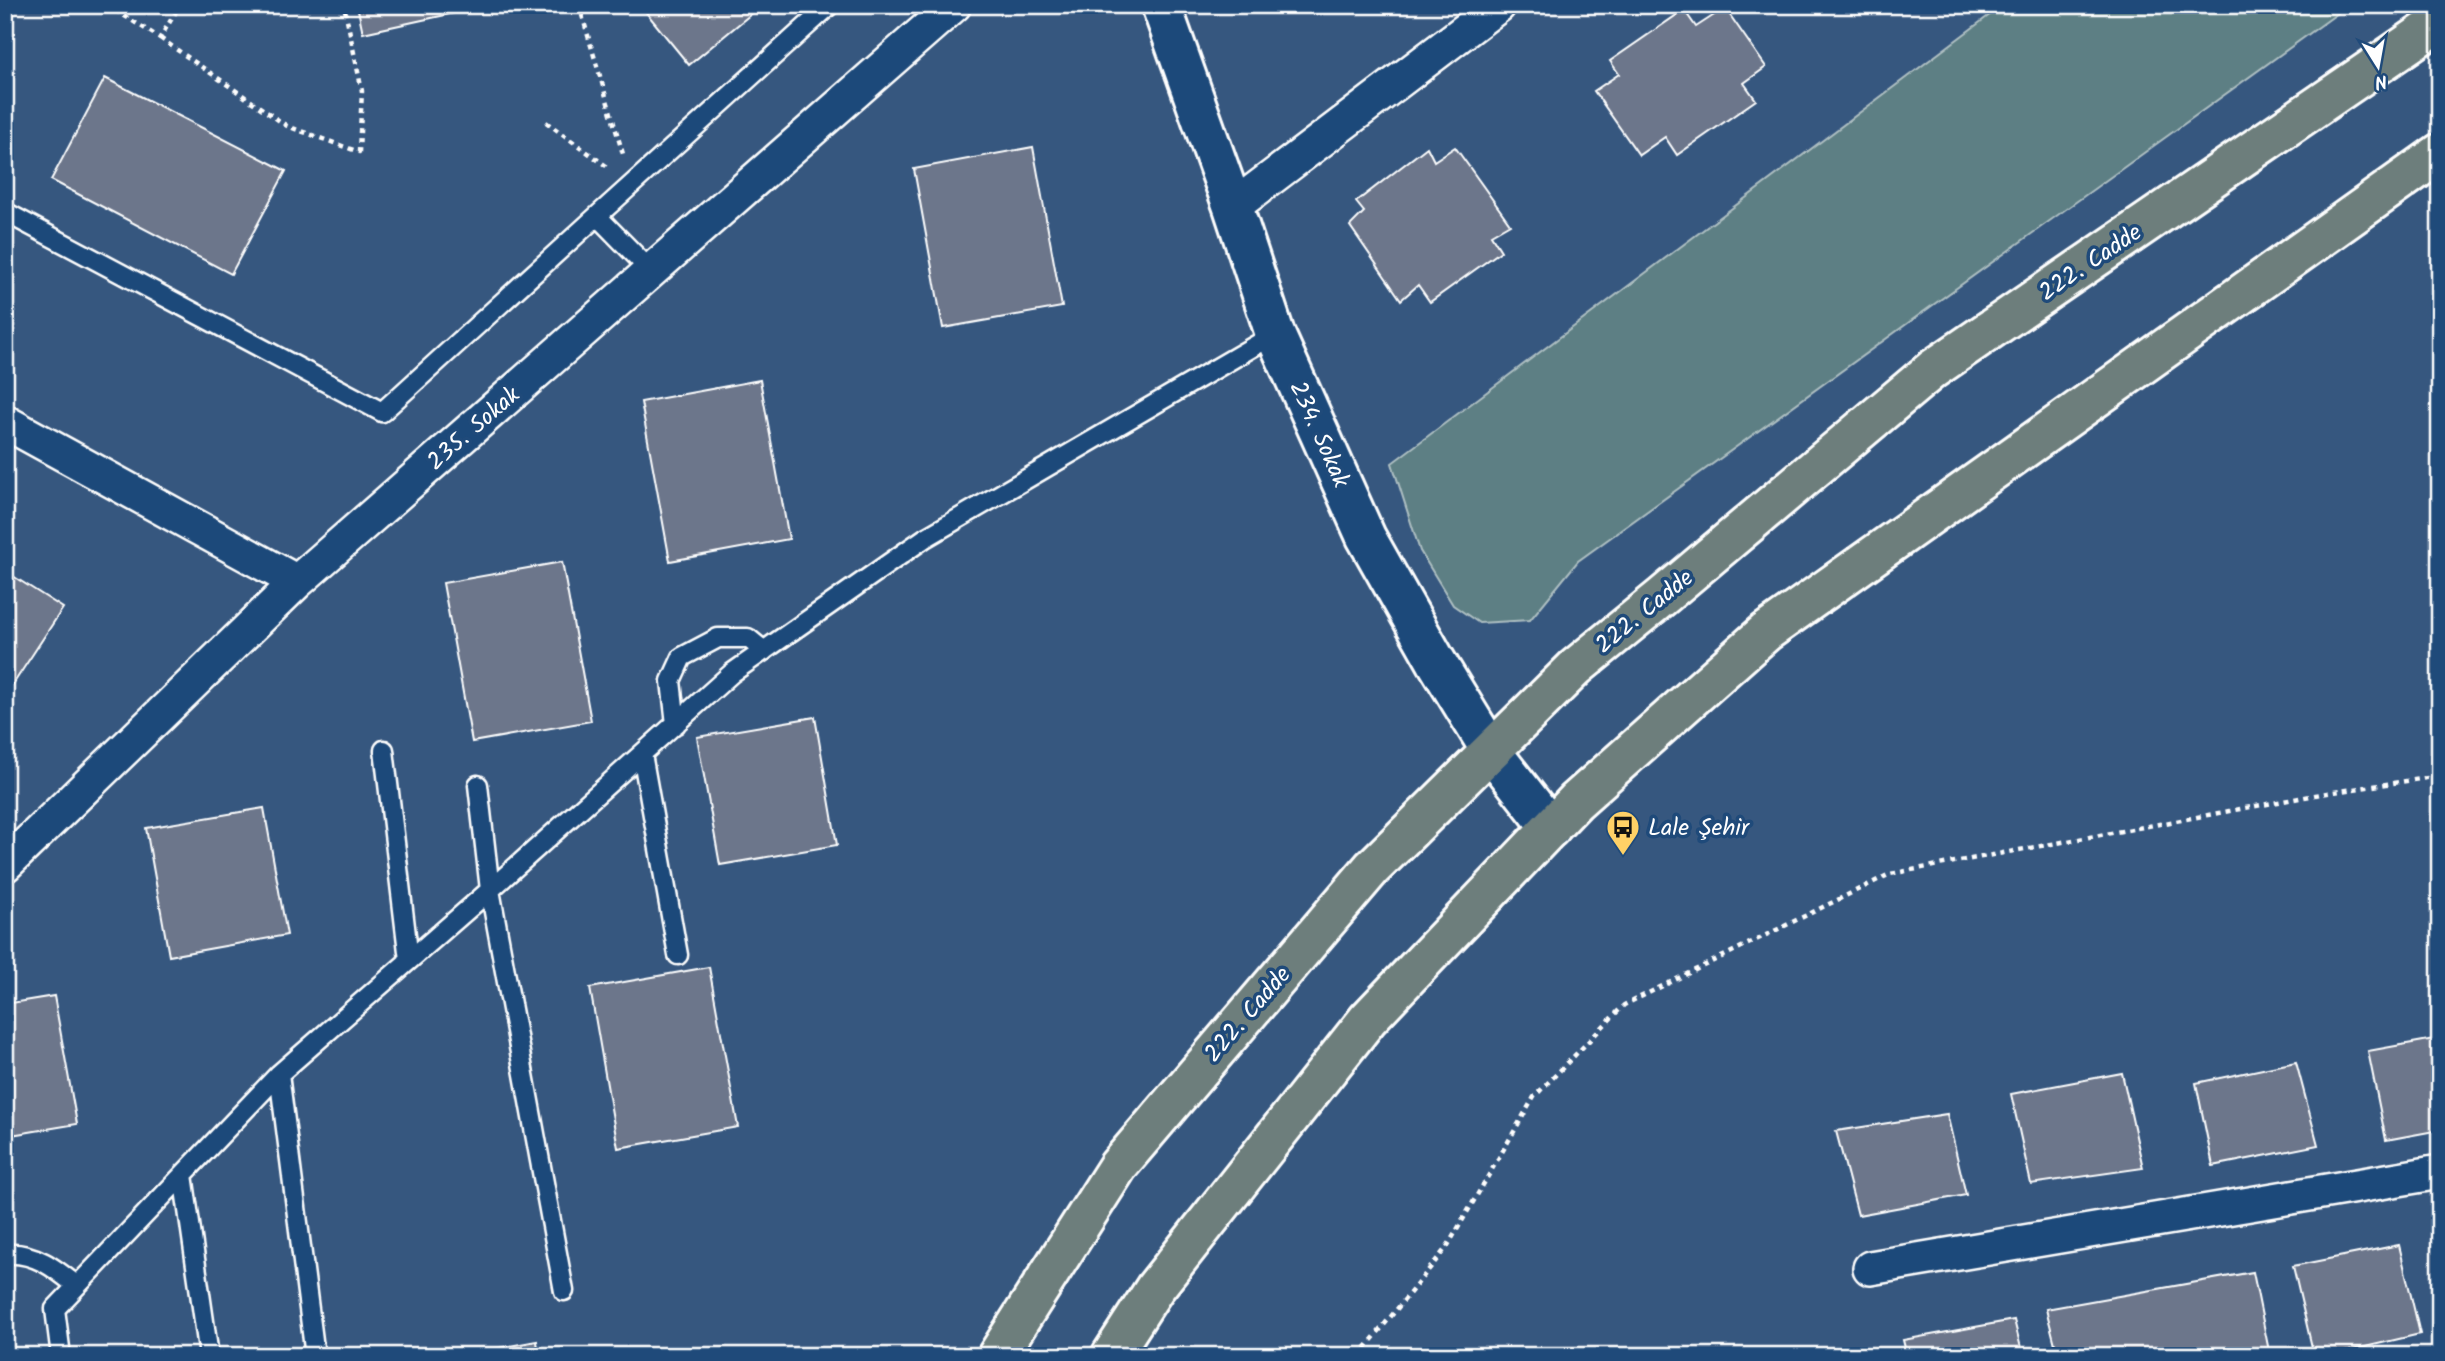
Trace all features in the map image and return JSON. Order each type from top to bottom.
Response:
[{"type":"main road","name":"222. Cadde","points":[[997,1356],[1118,1166],[1373,868],[1576,667],[1933,369],[2440,22]]},
{"type":"main road","points":[[1111,1356],[1155,1288],[1368,1019],[1576,801],[1766,632],[2440,153]]},
{"type":"street","name":"235. Sokak","points":[[5,865],[297,582],[954,5]]},
{"type":"street","name":"234. Sokak","points":[[1161,5],[1275,334],[1366,537],[1491,751],[1551,828]]},
{"type":"street","points":[[1233,207],[1499,5]]},
{"type":"street","points":[[5,422],[297,582]]},
{"type":"street","points":[[1870,1268],[2440,1172]]},
{"type":"lane","points":[[5,212],[382,412],[830,5]]},
{"type":"lane","points":[[597,216],[651,271]]},
{"type":"lane","points":[[61,1356],[55,1309],[279,1074],[732,673],[925,538],[1275,334]]},
{"type":"lane","points":[[676,724],[671,681],[682,657],[719,638],[748,638],[764,651]]},
{"type":"lane","points":[[384,750],[409,960]]},
{"type":"lane","points":[[642,754],[678,955]]},
{"type":"lane","points":[[478,785],[490,890],[564,1291]]},
{"type":"lane","points":[[279,1074],[314,1356]]},
{"type":"lane","points":[[183,1175],[209,1356]]},
{"type":"lane","points":[[5,1254],[20,1253],[50,1265],[77,1286]]},
{"type":"path","points":[[107,5],[160,37],[287,126],[359,152],[362,91],[345,5]]},
{"type":"path","points":[[160,37],[180,5]]},
{"type":"path","points":[[579,5],[632,185]]},
{"type":"path","points":[[546,122],[632,185]]},
{"type":"path","points":[[1359,1356],[1447,1247],[1534,1097],[1624,1005],[1890,874],[2321,794],[2440,776]]},
{"type":"green space","points":[[2003,5],[2349,5],[1578,561],[1530,620],[1479,623],[1453,605],[1420,551],[1392,463]]},
{"type":"building","points":[[357,5],[491,5],[363,33]]},
{"type":"building","points":[[640,5],[762,5],[689,65]]},
{"type":"building","points":[[1725,8],[1766,67],[1744,83],[1756,100],[1677,155],[1665,137],[1639,155],[1594,91],[1619,74],[1610,61],[1684,10],[1696,27]]},
{"type":"building","points":[[105,78],[286,171],[231,274],[51,180]]},
{"type":"building","points":[[1033,147],[1062,307],[943,328],[914,169]]},
{"type":"building","points":[[1427,147],[1434,161],[1455,147],[1510,224],[1491,235],[1501,251],[1430,302],[1418,285],[1401,300],[1350,226],[1364,212],[1356,202]]},
{"type":"building","points":[[760,380],[789,539],[670,561],[641,402]]},
{"type":"building","points":[[562,562],[591,721],[472,742],[443,583]]},
{"type":"building","points":[[5,571],[63,608],[10,689],[5,686]]},
{"type":"building","points":[[815,717],[837,845],[720,865],[697,737]]},
{"type":"building","points":[[264,808],[287,935],[169,956],[146,828]]},
{"type":"building","points":[[709,967],[738,1127],[618,1148],[590,988]]},
{"type":"building","points":[[54,996],[77,1124],[5,1136],[5,1004]]},
{"type":"building","points":[[2440,1038],[2440,1130],[2386,1140],[2368,1051]]},
{"type":"building","points":[[2296,1062],[2318,1145],[2213,1166],[2196,1083]]},
{"type":"building","points":[[2122,1073],[2143,1168],[2031,1184],[2011,1094]]},
{"type":"building","points":[[1947,1114],[1966,1195],[1858,1215],[1836,1131]]},
{"type":"building","points":[[2399,1245],[2420,1334],[2327,1356],[2314,1356],[2293,1266]]},
{"type":"building","points":[[2253,1272],[2270,1356],[2058,1356],[2046,1309]]},
{"type":"building","points":[[2014,1320],[2023,1356],[1907,1356],[1903,1340]]},
{"type":"building","points":[[537,1341],[539,1356],[455,1356]]},
{"type":"building","points":[[1866,1349],[1868,1356],[1832,1356]]},
{"type":"place","name":"Lale Şehir","points":[[1623,857]]}]
